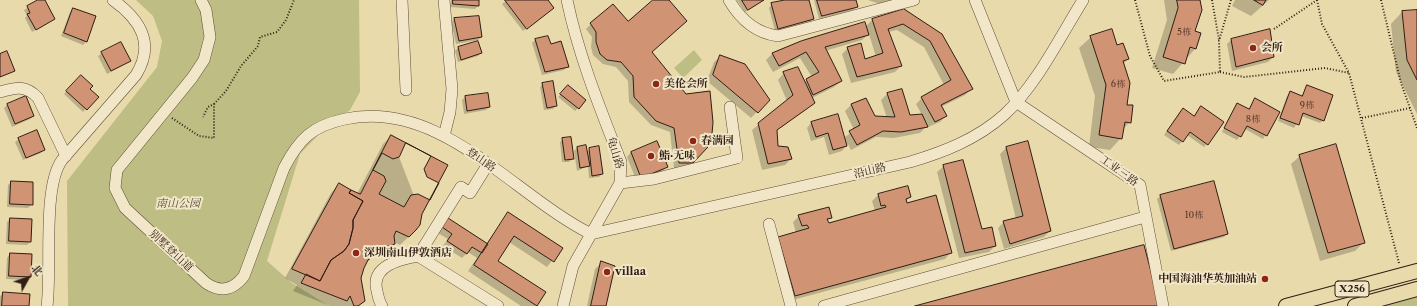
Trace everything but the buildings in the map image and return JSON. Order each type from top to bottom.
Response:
[{"type":"main road","name":"X256","points":[[1286,306],[1417,271]]},
{"type":"main road","name":"X256","points":[[1355,306],[1417,288]]},
{"type":"street","points":[[47,306],[52,187],[55,171],[66,156],[136,75],[144,59],[145,43],[141,29],[132,17],[114,0]]},
{"type":"street","name":"别墅登山道","points":[[201,0],[206,10],[210,37],[204,60],[172,103],[117,170],[115,188],[125,208],[206,283],[215,289],[227,289],[238,285],[244,276],[284,168],[303,138],[317,128],[336,121],[360,116]]},
{"type":"street","points":[[402,0],[406,90]]},
{"type":"street","points":[[444,0],[452,89],[450,112],[444,136]]},
{"type":"street","name":"龟山路","points":[[563,306],[573,266],[620,183],[621,162],[584,68],[567,0]]},
{"type":"street","points":[[729,0],[736,12],[747,23],[764,32],[778,36],[914,0]]},
{"type":"street","points":[[975,0],[1016,102]]},
{"type":"street","name":"沿山路","points":[[591,234],[934,156],[972,138],[999,119],[1016,102],[1031,83],[1083,0]]},
{"type":"street","points":[[0,92],[19,87],[25,88],[34,93],[38,98],[66,156]]},
{"type":"street","name":"工业三路","points":[[1016,102],[1140,185],[1145,218],[1163,306]]},
{"type":"street","points":[[620,183],[654,179],[737,158],[730,107]]},
{"type":"street","name":"登山路","points":[[360,116],[378,116],[400,119],[444,136],[488,164],[572,224],[591,234]]},
{"type":"street","points":[[418,256],[460,187],[470,193],[488,164]]},
{"type":"street","points":[[824,306],[1145,218]]},
{"type":"street","points":[[769,224],[791,306]]},
{"type":"street","points":[[382,306],[376,288],[380,272],[387,265],[399,259],[418,256],[498,306]]},
{"type":"path","points":[[203,117],[208,107],[214,104],[226,92],[241,66],[258,46],[260,37],[277,32],[286,20],[294,0]]},
{"type":"path","points":[[1134,0],[1150,56],[1164,81],[1220,72],[1244,77],[1325,68],[1349,73]]},
{"type":"path","points":[[1212,0],[1220,43],[1220,72]]},
{"type":"path","points":[[1220,43],[1231,0]]},
{"type":"path","points":[[1274,29],[1317,0],[1322,24],[1349,73],[1399,262]]},
{"type":"path","points":[[1381,0],[1401,83],[1410,108],[1416,119],[1417,128]]},
{"type":"path","points":[[172,103],[172,119],[199,136],[214,138],[214,104]]},
{"type":"path","points":[[1362,118],[1410,108]]},
{"type":"green space","name":"南山公园","points":[[136,0],[359,0],[360,92],[350,110],[323,130],[300,154],[267,261],[292,283],[329,306],[68,306],[67,181],[157,67],[162,41],[153,16]]},
{"type":"green space","points":[[694,50],[702,60],[683,78],[674,68]]},
{"type":"green space","points":[[1417,296],[1417,306],[1377,306]]},
{"type":"place","name":"会所","points":[[1253,48]]},
{"type":"place","name":"美伦会所","points":[[656,84]]},
{"type":"place","name":"春满园","points":[[693,141]]},
{"type":"place","name":"鮨·无味","points":[[651,156]]},
{"type":"place","name":"深圳南山伊敦酒店","points":[[356,253]]},
{"type":"place","name":"villaa","points":[[607,272]]},
{"type":"place","name":"中国海油华英加油站","points":[[1265,279]]}]
